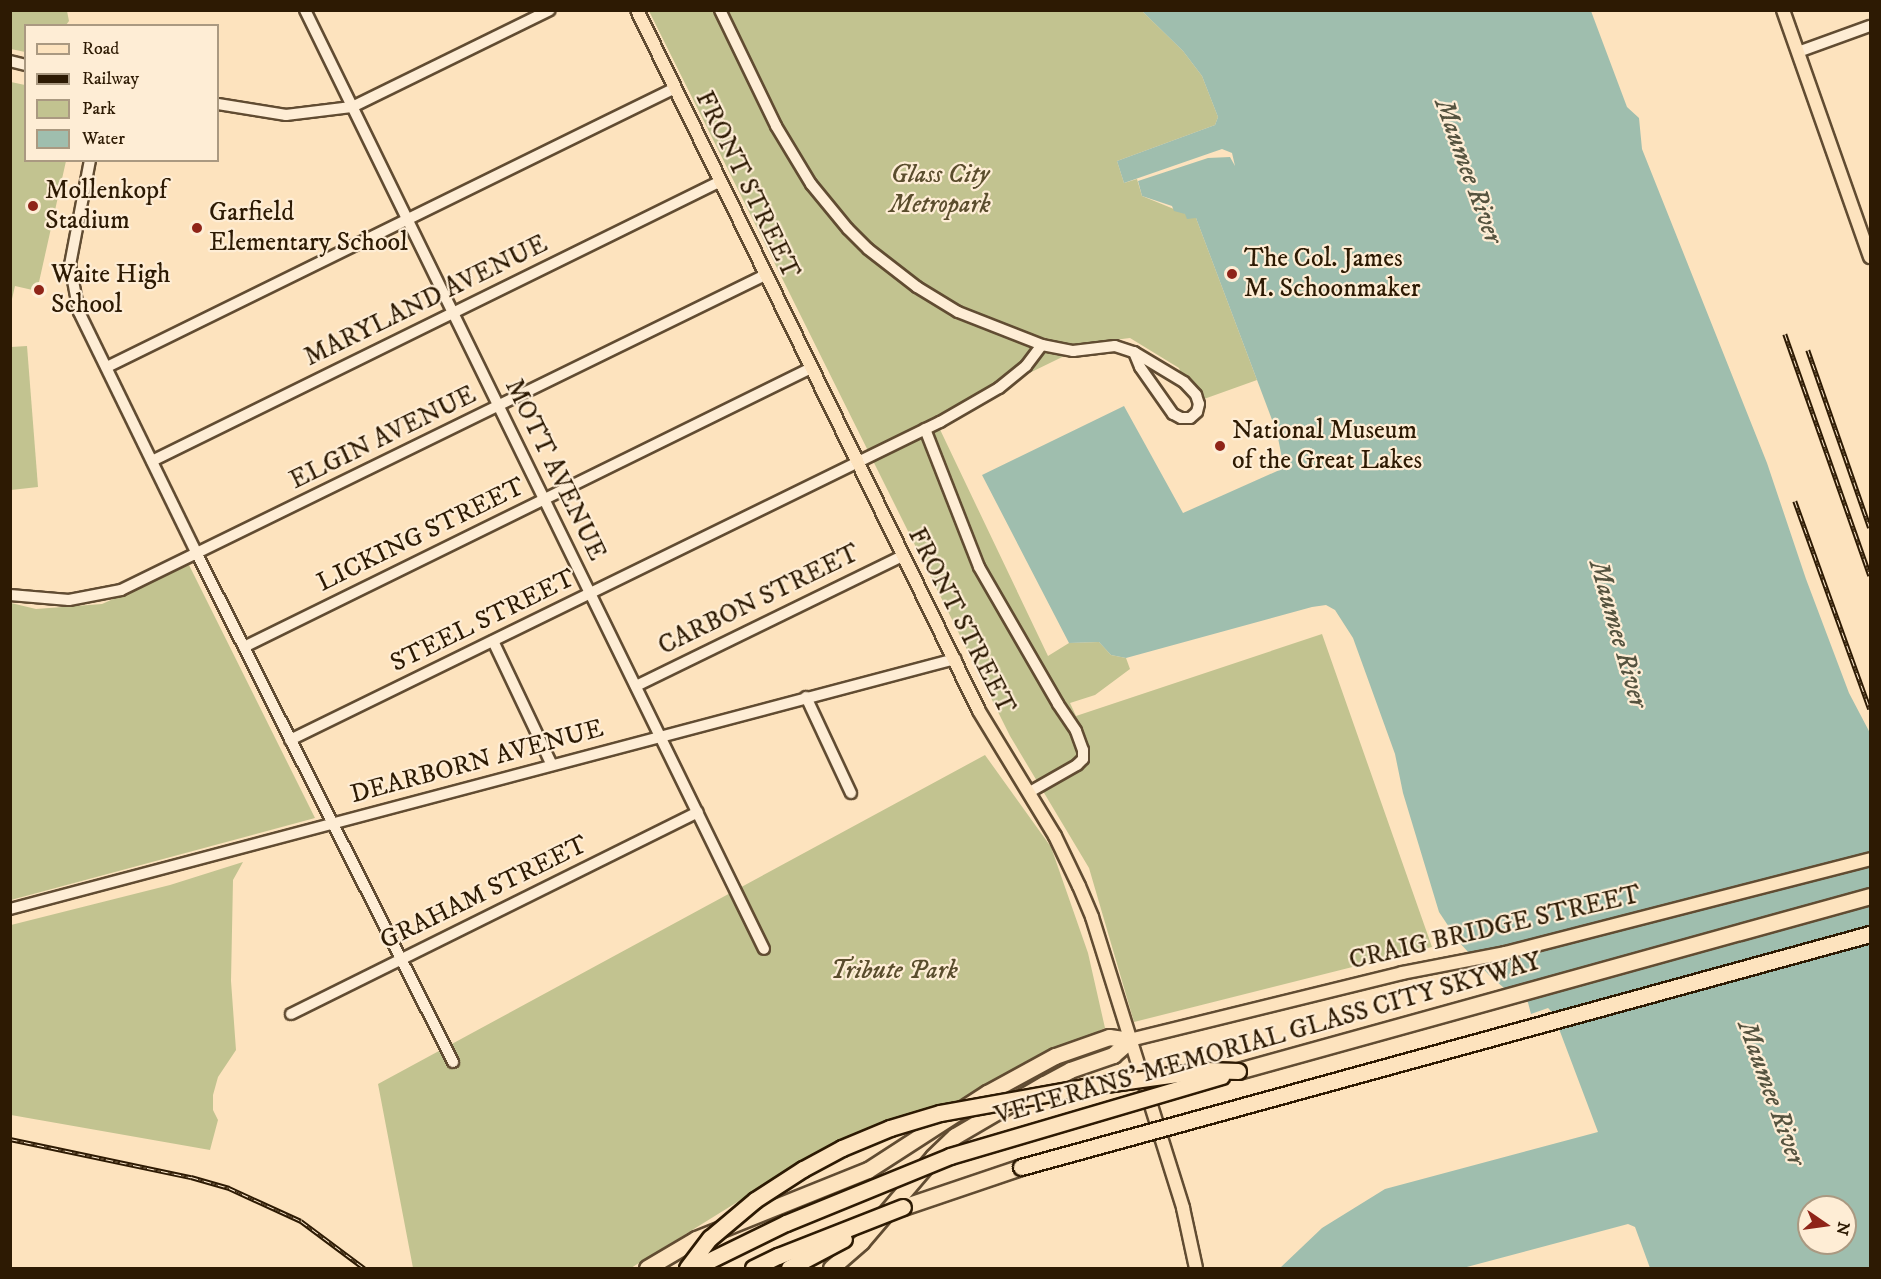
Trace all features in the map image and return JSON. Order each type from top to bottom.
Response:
[{"type":"highway","name":"VETERANS' MEMORIAL GLASS CITY SKYWAY","points":[[694,1269],[786,1223],[950,1156],[1238,1071],[1870,896]]},
{"type":"highway","points":[[753,1269],[778,1256],[903,1207],[1021,1167],[1870,933]]},
{"type":"highway","points":[[647,1269],[696,1239],[868,1170],[987,1093],[1055,1056],[1108,1037],[1130,1040]]},
{"type":"highway","points":[[831,1269],[861,1242],[933,1157],[955,1136],[1057,1076],[1113,1055],[1130,1040]]},
{"type":"highway","points":[[687,1269],[710,1238],[755,1200],[802,1169],[842,1148],[890,1128],[939,1113],[1084,1087],[1206,1070],[1238,1071]]},
{"type":"highway","points":[[789,1269],[903,1207]]},
{"type":"main road","name":"FRONT STREET","points":[[637,10],[979,711],[1055,836],[1079,886],[1182,1208],[1196,1269]]},
{"type":"main road","points":[[1783,10],[1870,257]]},
{"type":"main road","name":"CRAIG BRIDGE STREET","points":[[1130,1040],[1402,974],[1505,953],[1870,859]]},
{"type":"street","name":"MOTT AVENUE","points":[[305,10],[764,949]]},
{"type":"street","points":[[219,104],[286,115],[352,106],[550,10]]},
{"type":"street","points":[[720,10],[776,126],[811,184],[848,229],[868,249],[917,287],[958,312],[1042,345],[1073,351],[1106,346],[1134,352],[1184,382],[1196,395],[1199,404],[1197,412],[1190,418],[1181,418],[1173,414],[1140,368],[1134,352]]},
{"type":"street","points":[[1798,51],[1870,26]]},
{"type":"street","points":[[107,368],[675,88]]},
{"type":"street","points":[[90,162],[70,265],[79,312],[197,554],[453,1062]]},
{"type":"street","name":"MARYLAND AVENUE","points":[[152,461],[721,181]]},
{"type":"street","name":"ELGIN AVENUE","points":[[10,595],[46,600],[83,599],[121,590],[765,275]]},
{"type":"street","name":"STEEL STREET","points":[[290,740],[925,429],[999,388],[1026,366],[1042,345]]},
{"type":"street","name":"LICKING STREET","points":[[244,647],[811,369]]},
{"type":"street","points":[[925,429],[979,567],[1053,697],[1076,731],[1083,750],[1083,759],[1077,765],[1028,793]]},
{"type":"street","name":"CARBON STREET","points":[[636,686],[903,555]]},
{"type":"street","points":[[493,641],[552,765]]},
{"type":"street","name":"DEARBORN AVENUE","points":[[10,909],[955,659]]},
{"type":"street","points":[[806,697],[851,793]]},
{"type":"street","name":"GRAHAM STREET","points":[[291,1014],[698,813]]},
{"type":"green space","points":[[10,11],[67,11],[69,21],[67,24],[24,24],[24,52],[11,49]]},
{"type":"green space","name":"Glass City Metropark","points":[[649,11],[1142,11],[1183,51],[1202,76],[1218,117],[1215,125],[1117,161],[1124,183],[1137,179],[1142,196],[1196,218],[1257,380],[1204,399],[1196,386],[1182,377],[1179,368],[1130,338],[1091,343],[935,419],[1048,656],[1069,643],[1099,642],[1111,655],[1126,658],[1130,669],[1095,695],[1070,703],[1076,716],[1322,634],[1432,947],[1134,1022],[1089,868],[1010,736]]},
{"type":"green space","name":"Mollenkopf Stadium","points":[[11,82],[24,85],[24,162],[66,162],[37,291],[15,286],[12,299]]},
{"type":"green space","points":[[27,346],[38,487],[11,490],[11,347]]},
{"type":"green space","points":[[189,565],[315,818],[11,900],[11,603],[36,609],[102,604]]},
{"type":"green space","name":"Tribute Park","points":[[985,755],[1051,847],[1088,953],[1105,1028],[999,1078],[955,1105],[831,1144],[631,1268],[413,1268],[378,1084]]},
{"type":"green space","points":[[243,862],[233,880],[231,981],[236,1050],[218,1077],[213,1095],[213,1110],[218,1120],[210,1150],[11,1115],[11,925],[170,885]]},
{"type":"water","name":"Maumee River","points":[[1142,11],[1591,11],[1627,107],[1639,118],[1642,149],[1767,463],[1806,579],[1849,693],[1870,733],[1870,1268],[1650,1268],[1635,1227],[1628,1224],[1463,1268],[1280,1268],[1322,1228],[1385,1189],[1598,1132],[1553,1013],[1548,1008],[1531,1014],[1526,995],[1511,994],[1489,975],[1459,942],[1439,912],[1403,793],[1395,754],[1353,638],[1335,610],[1326,605],[1312,607],[1126,658],[1111,655],[1099,642],[1069,643],[982,475],[1124,406],[1183,513],[1284,468],[1277,433],[1196,218],[1187,219],[1185,214],[1174,211],[1172,206],[1142,196],[1138,181],[1208,158],[1230,157],[1235,166],[1232,153],[1222,149],[1124,183],[1117,161],[1215,125],[1218,117],[1202,76],[1183,51]]},
{"type":"railway","points":[[1785,334],[1870,575]]},
{"type":"railway","points":[[1808,350],[1870,528]]},
{"type":"railway","points":[[1795,501],[1870,709]]},
{"type":"railway","points":[[10,1139],[191,1177],[229,1188],[301,1221],[364,1268]]},
{"type":"place","name":"Mollenkopf Stadium","points":[[33,206]]},
{"type":"place","name":"Garfield Elementary School","points":[[197,228]]},
{"type":"place","name":"The Col. James M. Schoonmaker","points":[[1232,274]]},
{"type":"place","name":"Waite High School","points":[[39,290]]},
{"type":"place","name":"National Museum of the Great Lakes","points":[[1220,446]]}]
